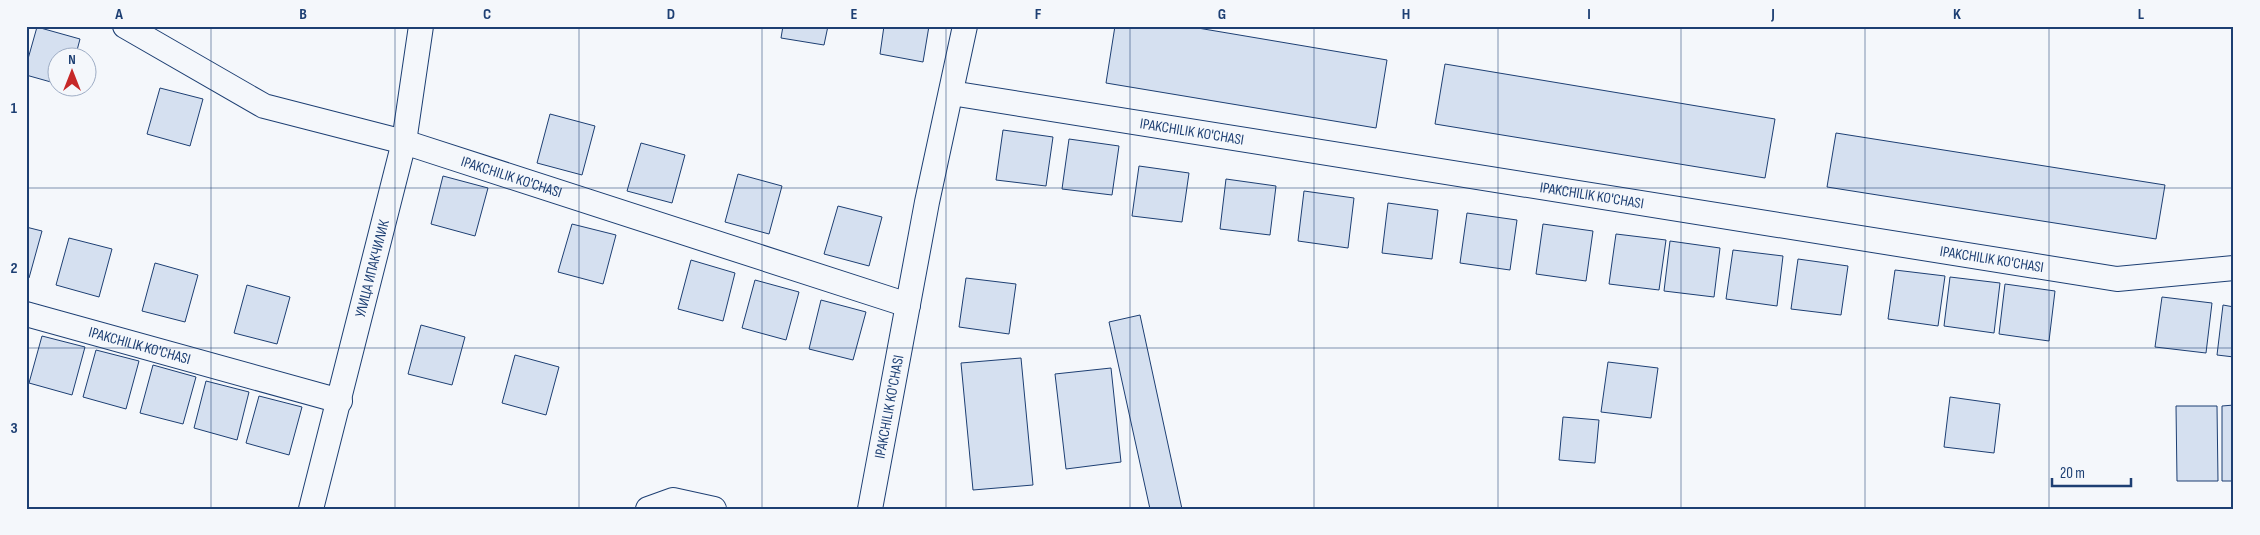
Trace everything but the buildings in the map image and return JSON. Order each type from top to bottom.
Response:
[{"type":"street","name":"IPAKCHILIK KO'CHASI","points":[[125,26],[264,106],[404,142],[908,305]]},
{"type":"street","name":"УЛИЦА ИПАКЧИЛИК","points":[[311,509],[340,401],[404,142],[421,26]]},
{"type":"street","name":"IPAKCHILIK KO'CHASI","points":[[870,509],[928,202],[966,26]]},
{"type":"street","name":"IPAKCHILIK KO'CHASI","points":[[951,93],[2117,279],[2234,268]]},
{"type":"street","name":"IPAKCHILIK KO'CHASI","points":[[26,314],[340,401]]},
{"type":"street","points":[[648,509],[673,500],[714,509]]}]
